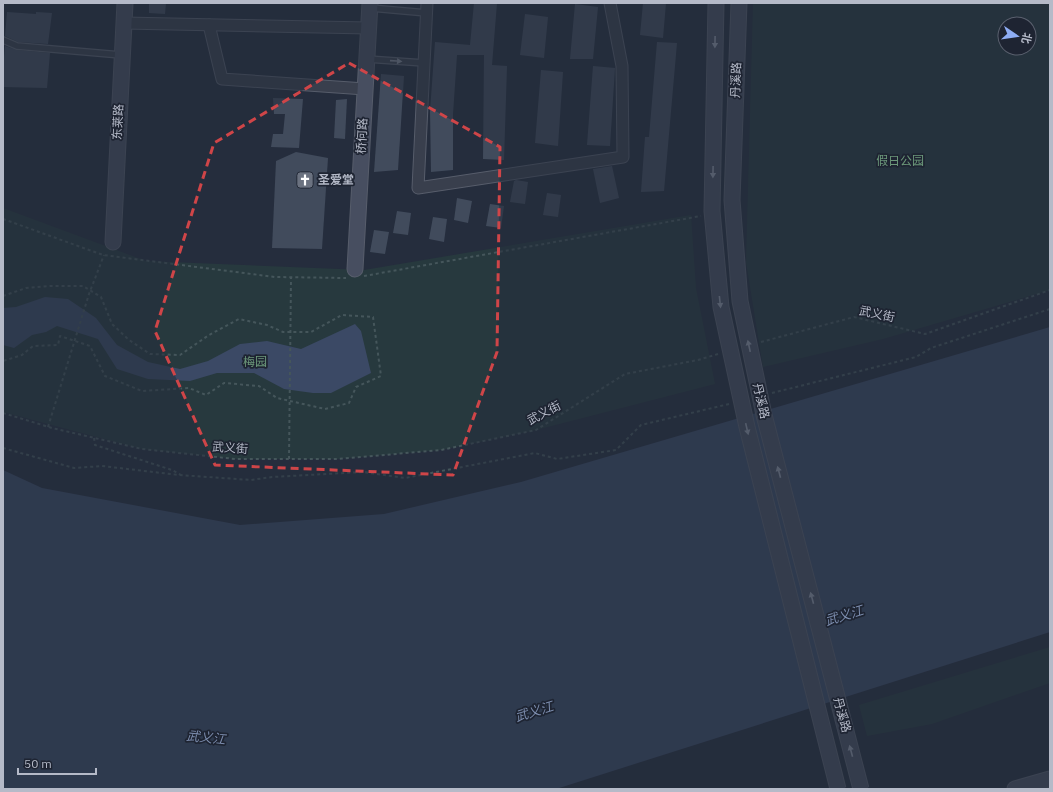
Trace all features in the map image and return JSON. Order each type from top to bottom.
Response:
[{"type":"main road","name":"东莱路","points":[[112,242],[125,3]]},
{"type":"main road","name":"丹溪路","points":[[716,3],[712,211],[721,307],[747,427],[838,789]]},
{"type":"main road","name":"丹溪路","points":[[739,3],[732,200],[740,301],[764,415],[861,789]]},
{"type":"main road","name":"桥何路","points":[[355,269],[370,5]]},
{"type":"main road","points":[[1015,789],[1050,779]]},
{"type":"street","points":[[427,8],[418,188],[623,157],[622,66],[610,3]]},
{"type":"street","points":[[124,23],[369,28]]},
{"type":"street","points":[[209,24],[222,79],[365,89]]},
{"type":"lane","points":[[370,5],[427,8]]},
{"type":"lane","points":[[3,40],[17,46],[122,55]]},
{"type":"lane","points":[[367,59],[424,63]]},
{"type":"path","points":[[48,427],[90,290],[104,255],[112,242]]},
{"type":"path","points":[[289,459],[291,278]]},
{"type":"path","points":[[3,296],[26,288],[83,286],[101,297],[112,324],[129,340],[150,354],[180,355],[209,335],[239,319],[267,325],[283,332],[311,332],[342,315],[373,317],[381,376],[356,387],[349,403],[325,409],[277,398],[259,386],[224,383],[206,395],[189,388],[142,391],[105,376],[90,346],[60,336],[58,345],[33,346],[22,355],[3,362]]},
{"type":"path","name":"武义街","points":[[757,344],[854,317],[925,334],[1050,290]]},
{"type":"path","points":[[772,393],[916,357],[931,348],[1050,309]]},
{"type":"path","name":"武义街","points":[[3,413],[48,427],[142,449],[235,459],[338,459],[441,450],[536,430],[625,374],[698,360],[720,354]]},
{"type":"path","points":[[3,448],[74,468],[102,466],[182,476],[251,480],[272,477],[363,472],[405,478],[535,453],[557,458],[616,450],[641,426],[734,403]]},
{"type":"path","points":[[94,438],[95,445],[172,470],[182,476]]},
{"type":"highlighted area","points":[[349,63],[500,147],[497,352],[453,475],[215,465],[155,331],[214,143]]},
{"type":"green space","name":"假日公园","points":[[753,3],[1050,3],[1050,290],[883,339],[763,367],[746,262]]},
{"type":"green space","name":"梅园","points":[[3,208],[146,261],[364,270],[691,215],[696,288],[715,384],[536,430],[441,450],[338,459],[235,459],[142,449],[3,412]]},
{"type":"green space","points":[[1050,647],[1050,683],[932,724],[867,736],[859,705]]},
{"type":"water","points":[[45,297],[68,299],[96,318],[117,345],[148,362],[180,369],[208,361],[240,344],[267,341],[301,349],[355,324],[361,331],[371,373],[331,393],[313,393],[284,389],[254,373],[217,373],[190,381],[148,379],[117,369],[98,339],[57,326],[46,332],[32,335],[14,348],[3,345],[3,308],[16,307]]},
{"type":"water","name":"武义江","points":[[1050,327],[1050,632],[556,789],[3,789],[3,470],[42,488],[240,525],[384,514],[521,482]]},
{"type":"building","points":[[149,3],[166,3],[165,14],[149,13]]},
{"type":"building","points":[[474,3],[497,3],[492,65],[507,66],[504,160],[483,159],[484,55],[457,55],[453,114],[453,170],[431,172],[430,111],[435,42],[470,45]]},
{"type":"building","points":[[643,3],[666,3],[663,38],[640,35]]},
{"type":"building","points":[[575,4],[598,7],[593,59],[570,59]]},
{"type":"building","points":[[7,12],[36,14],[36,12],[52,13],[48,44],[18,42],[5,36]]},
{"type":"building","points":[[525,14],[548,17],[544,58],[520,55]]},
{"type":"building","points":[[657,42],[677,43],[664,191],[641,192],[645,137],[649,137]]},
{"type":"building","points":[[5,46],[17,50],[50,53],[47,88],[3,87]]},
{"type":"building","points":[[593,66],[615,68],[610,146],[587,145]]},
{"type":"building","points":[[541,70],[563,72],[558,146],[535,143]]},
{"type":"building","points":[[381,74],[404,76],[398,170],[374,172]]},
{"type":"building","points":[[273,98],[303,99],[299,148],[271,147],[273,134],[283,134],[285,114],[274,114]]},
{"type":"building","points":[[347,99],[345,139],[334,138],[336,100]]},
{"type":"building","points":[[296,152],[328,158],[322,249],[272,248],[276,161]]},
{"type":"building","points":[[612,166],[619,198],[600,203],[593,169]]},
{"type":"building","points":[[514,181],[528,182],[525,204],[510,202]]},
{"type":"building","points":[[547,193],[561,195],[558,217],[543,215]]},
{"type":"building","points":[[457,198],[472,201],[468,223],[454,220]]},
{"type":"building","points":[[490,204],[504,206],[501,228],[486,226]]},
{"type":"building","points":[[397,211],[411,213],[408,235],[393,233]]},
{"type":"building","points":[[433,217],[447,219],[444,242],[429,239]]},
{"type":"building","points":[[374,230],[389,232],[385,254],[370,252]]},
{"type":"place","name":"圣爱堂","points":[[305,180]]}]
